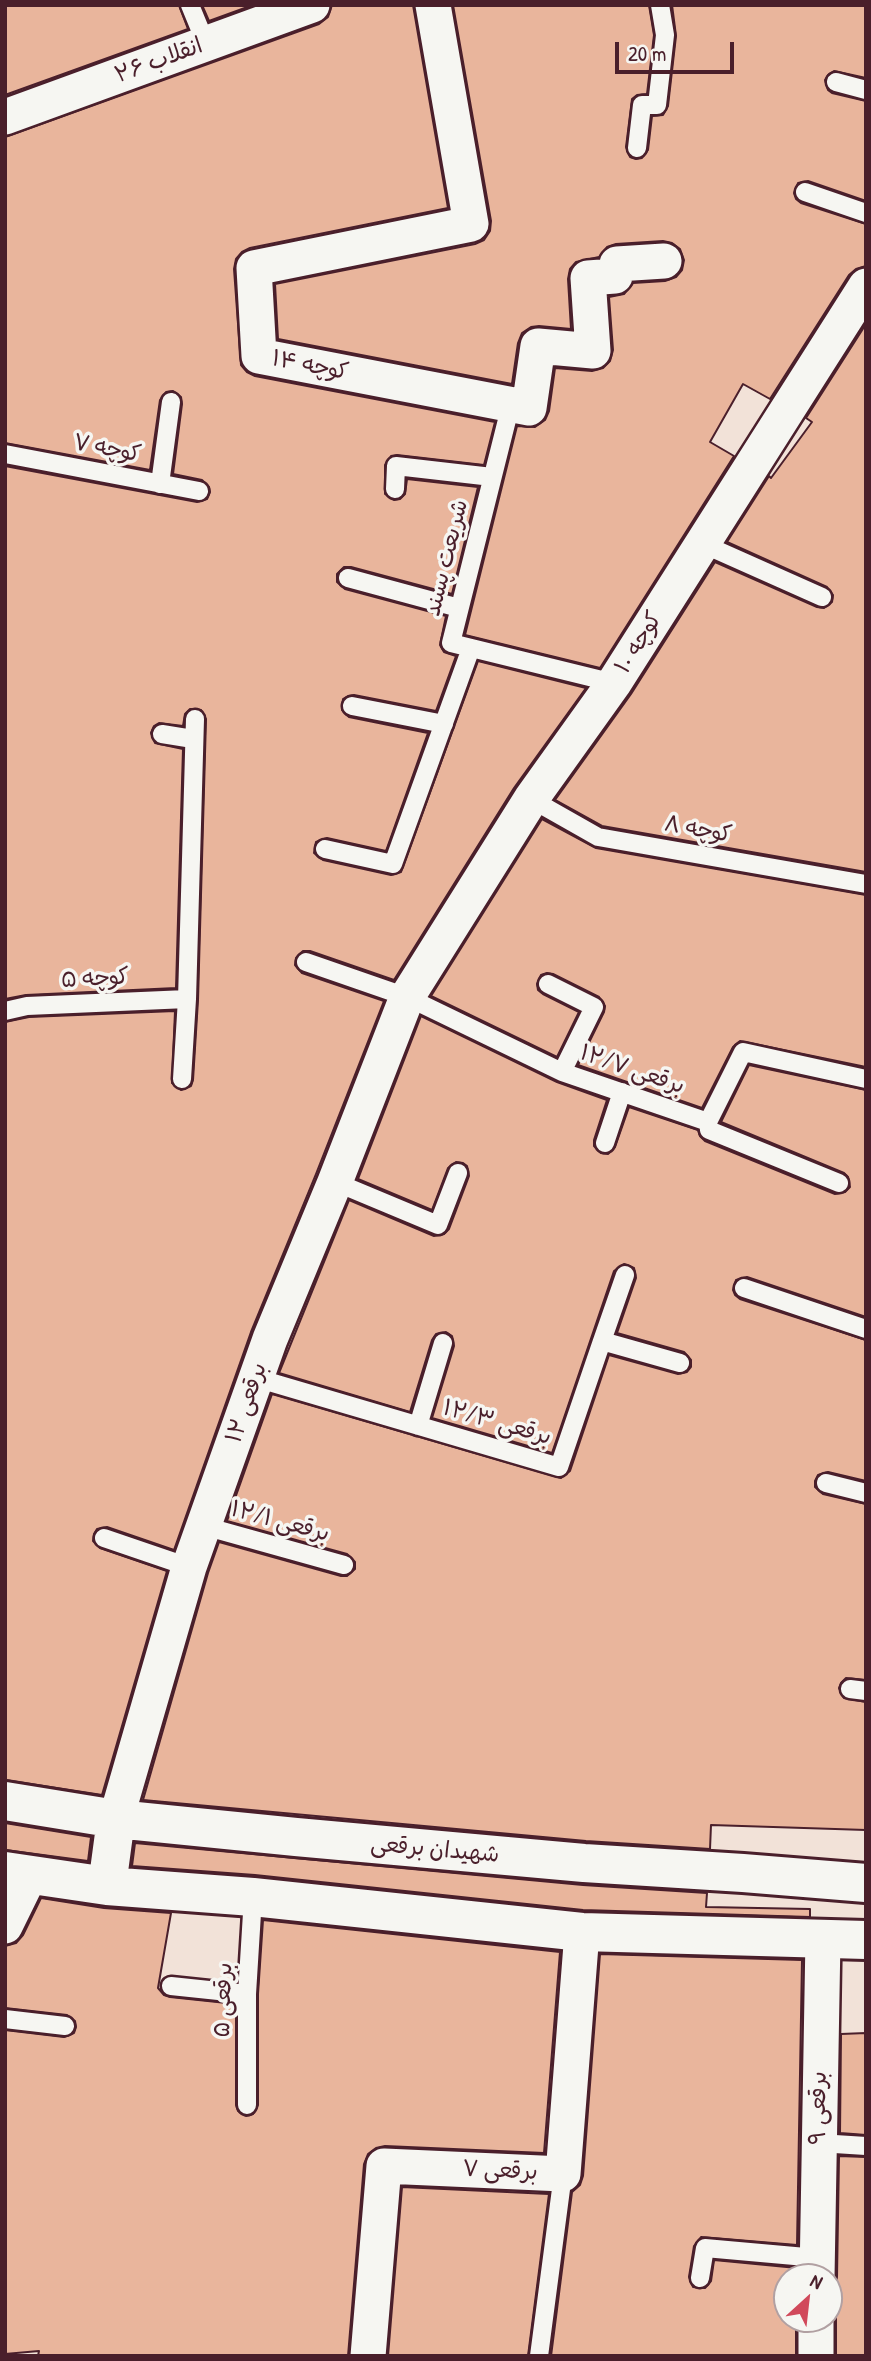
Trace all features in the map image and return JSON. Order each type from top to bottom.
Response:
[{"type":"main road","name":"شهیدان برقعی","points":[[5,1801],[116,1819],[584,1863],[743,1872],[866,1883]]},
{"type":"main road","points":[[107,1886],[116,1819]]},
{"type":"main road","points":[[18,1873],[107,1886],[253,1897],[582,1932],[866,1940]]},
{"type":"street","name":"انقلاب ۲۶","points":[[5,117],[312,5]]},
{"type":"street","name":"کوچه ۱۴","points":[[433,5],[471,224],[254,268],[259,356],[511,404]]},
{"type":"street","points":[[511,404],[529,408],[538,346],[593,351],[588,278],[615,276],[617,264],[664,261]]},
{"type":"street","name":"کوچه ۱۰","points":[[407,997],[531,799],[614,683],[866,286]]},
{"type":"street","name":"برقعی ۱۲","points":[[116,1819],[189,1567],[270,1339],[407,997]]},
{"type":"street","points":[[5,1926],[18,1873]]},
{"type":"street","name":"برقعی ۷","points":[[368,2356],[384,2166],[564,2174],[582,1932]]},
{"type":"street","name":"برقعی ۹","points":[[817,2263],[823,1938]]},
{"type":"street","points":[[816,2333],[816,2356]]},
{"type":"lane","points":[[190,5],[206,44]]},
{"type":"lane","points":[[637,148],[642,105],[657,105],[665,35],[660,5]]},
{"type":"lane","points":[[836,82],[866,90]]},
{"type":"lane","points":[[805,192],[866,213]]},
{"type":"lane","points":[[160,484],[171,402]]},
{"type":"lane","name":"شریعت پسند","points":[[471,648],[451,643],[511,404]]},
{"type":"lane","name":"کوچه ۷","points":[[5,454],[199,491]]},
{"type":"lane","points":[[395,489],[396,466],[492,477]]},
{"type":"lane","points":[[703,544],[822,597]]},
{"type":"lane","points":[[348,578],[460,608]]},
{"type":"lane","points":[[325,849],[393,864],[471,648],[614,683]]},
{"type":"lane","points":[[352,706],[444,724]]},
{"type":"lane","points":[[182,1079],[187,999],[195,719]]},
{"type":"lane","points":[[162,734],[193,739]]},
{"type":"lane","name":"کوچه ۸","points":[[531,799],[598,837],[866,884]]},
{"type":"lane","name":"برقعی ۱۲/۷","points":[[306,962],[407,997],[562,1072],[708,1122],[709,1130],[839,1183]]},
{"type":"lane","points":[[548,984],[594,1007],[562,1072]]},
{"type":"lane","name":"کوچه ۵","points":[[5,1011],[27,1006],[187,999]]},
{"type":"lane","points":[[708,1122],[743,1052],[866,1079]]},
{"type":"lane","points":[[605,1143],[622,1092]]},
{"type":"lane","points":[[335,1182],[438,1225],[458,1173]]},
{"type":"lane","points":[[625,1275],[602,1341],[680,1363]]},
{"type":"lane","points":[[744,1288],[866,1329]]},
{"type":"lane","name":"برقعی ۱۲/۳","points":[[256,1378],[559,1467],[602,1341]]},
{"type":"lane","points":[[418,1426],[443,1343]]},
{"type":"lane","points":[[826,1483],[866,1493]]},
{"type":"lane","name":"برقعی ۱۲/۱","points":[[204,1526],[344,1565]]},
{"type":"lane","points":[[104,1538],[189,1567]]},
{"type":"lane","name":"برقعی ۵","points":[[247,2105],[247,1994],[253,1897]]},
{"type":"lane","points":[[171,1986],[247,1994]]},
{"type":"lane","points":[[5,2019],[65,2026]]},
{"type":"lane","points":[[819,2143],[866,2146]]},
{"type":"lane","points":[[539,2356],[564,2174]]},
{"type":"lane","points":[[700,2278],[705,2248],[793,2263]]},
{"type":"building","points":[[5,5],[179,5],[188,29],[5,95]]},
{"type":"building","points":[[202,5],[253,5],[209,21]]},
{"type":"building","points":[[332,5],[413,5],[448,208],[250,248],[242,252],[236,259],[234,269],[241,365],[255,376],[495,422],[484,465],[397,455],[391,456],[385,465],[385,494],[394,500],[405,494],[407,479],[478,487],[452,594],[351,567],[344,567],[337,574],[337,582],[345,589],[446,616],[440,645],[444,652],[456,656],[436,711],[354,695],[343,699],[342,710],[349,717],[428,733],[386,851],[327,838],[316,842],[314,853],[323,860],[391,875],[401,872],[478,661],[586,688],[514,788],[394,980],[310,951],[303,951],[296,958],[295,965],[302,973],[384,1001],[251,1332],[174,1550],[107,1527],[97,1529],[94,1534],[93,1541],[100,1548],[167,1571],[102,1795],[5,1780],[5,1022],[29,1017],[175,1011],[172,1083],[181,1090],[191,1086],[198,1000],[206,719],[201,710],[190,709],[185,714],[183,726],[159,723],[151,733],[155,743],[183,749],[176,988],[26,995],[5,999],[5,466],[197,502],[207,499],[210,492],[202,480],[173,474],[182,404],[181,397],[173,391],[166,392],[160,400],[150,470],[5,443],[5,137],[319,24],[328,17]]},
{"type":"building","points":[[453,5],[649,5],[654,35],[647,94],[637,95],[632,99],[626,147],[630,157],[636,159],[642,158],[648,150],[652,116],[663,115],[668,106],[676,36],[672,5],[866,5],[866,78],[834,71],[825,80],[832,93],[866,101],[866,201],[808,181],[798,183],[794,193],[801,203],[866,224],[866,266],[849,275],[770,399],[743,384],[710,442],[734,456],[600,668],[465,635],[517,426],[535,427],[545,420],[549,411],[555,368],[592,371],[603,368],[610,361],[613,350],[609,297],[624,294],[633,283],[665,281],[676,277],[682,270],[684,260],[680,249],[663,241],[616,244],[607,247],[599,257],[576,262],[570,269],[568,279],[571,329],[539,326],[531,327],[522,333],[512,384],[278,339],[275,284],[475,244],[484,240],[490,231],[491,221]]},
{"type":"building","points":[[866,324],[866,872],[602,826],[555,800],[631,694],[715,562],[817,607],[824,608],[832,602],[833,595],[827,587],[727,542],[769,476],[771,478],[812,422],[806,418]]},
{"type":"building","points":[[542,819],[596,848],[866,895],[866,1067],[740,1041],[733,1047],[702,1108],[578,1065],[605,1006],[599,997],[553,974],[541,975],[537,984],[538,990],[579,1012],[557,1057],[431,996]]},
{"type":"building","points":[[421,1016],[557,1082],[607,1100],[594,1140],[594,1146],[601,1153],[608,1154],[615,1147],[629,1107],[698,1130],[705,1141],[835,1194],[845,1192],[850,1187],[848,1177],[844,1173],[721,1122],[749,1065],[866,1090],[866,1317],[747,1277],[736,1280],[733,1290],[740,1299],[866,1340],[866,1481],[828,1472],[818,1475],[815,1487],[823,1494],[866,1504],[866,1680],[846,1678],[839,1688],[844,1698],[866,1702],[866,1830],[711,1825],[710,1849],[586,1841],[143,1800],[219,1542],[341,1576],[347,1576],[355,1569],[355,1562],[347,1554],[227,1521],[272,1394],[561,1478],[570,1471],[609,1355],[678,1374],[687,1372],[691,1367],[691,1360],[684,1352],[617,1333],[636,1278],[634,1268],[624,1264],[614,1271],[552,1453],[432,1418],[454,1346],[452,1336],[446,1332],[436,1334],[432,1340],[410,1412],[279,1373],[349,1200],[434,1236],[444,1234],[449,1229],[469,1176],[467,1166],[463,1163],[456,1162],[448,1168],[432,1210],[358,1179]]},
{"type":"building","points":[[5,1823],[91,1837],[88,1861],[5,1850]]},
{"type":"building","points":[[135,1843],[583,1885],[707,1893],[706,1907],[810,1909],[810,1917],[583,1910],[255,1875],[132,1866]]},
{"type":"building","points":[[41,1898],[104,1908],[171,1913],[158,1988],[170,1997],[236,2004],[236,2105],[238,2111],[246,2116],[253,2114],[258,2105],[258,1994],[263,1920],[560,1952],[544,2153],[385,2146],[368,2154],[364,2164],[348,2356],[38,2356],[39,2351],[5,2354],[5,2030],[64,2037],[74,2033],[76,2027],[75,2021],[67,2015],[5,2008],[5,1946],[16,1943],[23,1935]]},
{"type":"building","points":[[600,1954],[802,1960],[797,2245],[701,2237],[694,2246],[689,2277],[693,2287],[705,2288],[711,2281],[714,2260],[773,2266],[773,2333],[796,2333],[796,2356],[551,2356],[572,2192],[580,2185],[583,2176]]},
{"type":"building","points":[[866,2033],[866,2135],[840,2133],[841,2034]]},
{"type":"building","points":[[839,2156],[866,2157],[866,2356],[836,2356],[836,2333],[843,2333],[843,2263],[837,2263]]},
{"type":"building","points":[[402,2187],[549,2194],[528,2356],[388,2356]]}]
